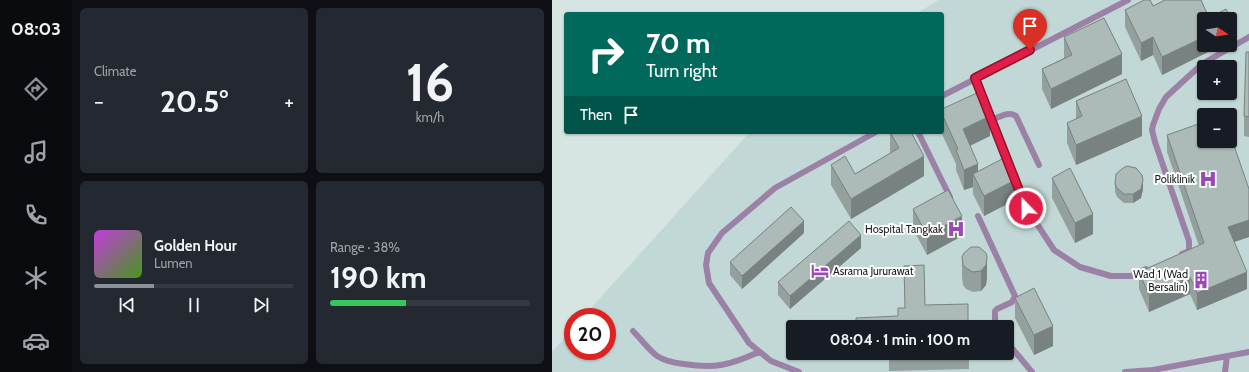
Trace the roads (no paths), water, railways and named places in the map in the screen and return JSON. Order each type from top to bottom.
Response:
[{"type":"lane","points":[[944,95],[1128,0]]},
{"type":"lane","points":[[1174,257],[1189,251],[1189,241],[1152,130],[1158,109],[1166,97],[1202,64],[1249,37]]},
{"type":"lane","points":[[975,78],[1026,208],[1054,250],[1080,267],[1111,276],[1131,276],[1153,266]]},
{"type":"lane","points":[[991,120],[1008,114],[1016,116],[1039,165]]},
{"type":"lane","points":[[799,372],[771,361],[749,343],[709,283],[706,265],[708,253],[722,233],[775,188],[872,134]]},
{"type":"lane","points":[[919,134],[952,202]]},
{"type":"lane","points":[[978,216],[1015,296],[1012,302],[994,312],[995,320]]},
{"type":"lane","points":[[633,331],[657,356],[672,363],[700,367],[721,365],[741,360],[759,352]]},
{"type":"lane","points":[[1014,351],[1032,372]]},
{"type":"lane","points":[[1124,372],[1153,370],[1249,352]]},
{"type":"lane","points":[[1225,372],[1228,356]]},
{"type":"place","name":"Poliklinik","points":[[1208,179]]},
{"type":"place","name":"Hospital Tangkak","points":[[956,229]]},
{"type":"place","name":"Asrama Jururawat","points":[[820,271]]},
{"type":"place","name":"Wad 1 (Wad Bersalin)","points":[[1201,280]]}]
